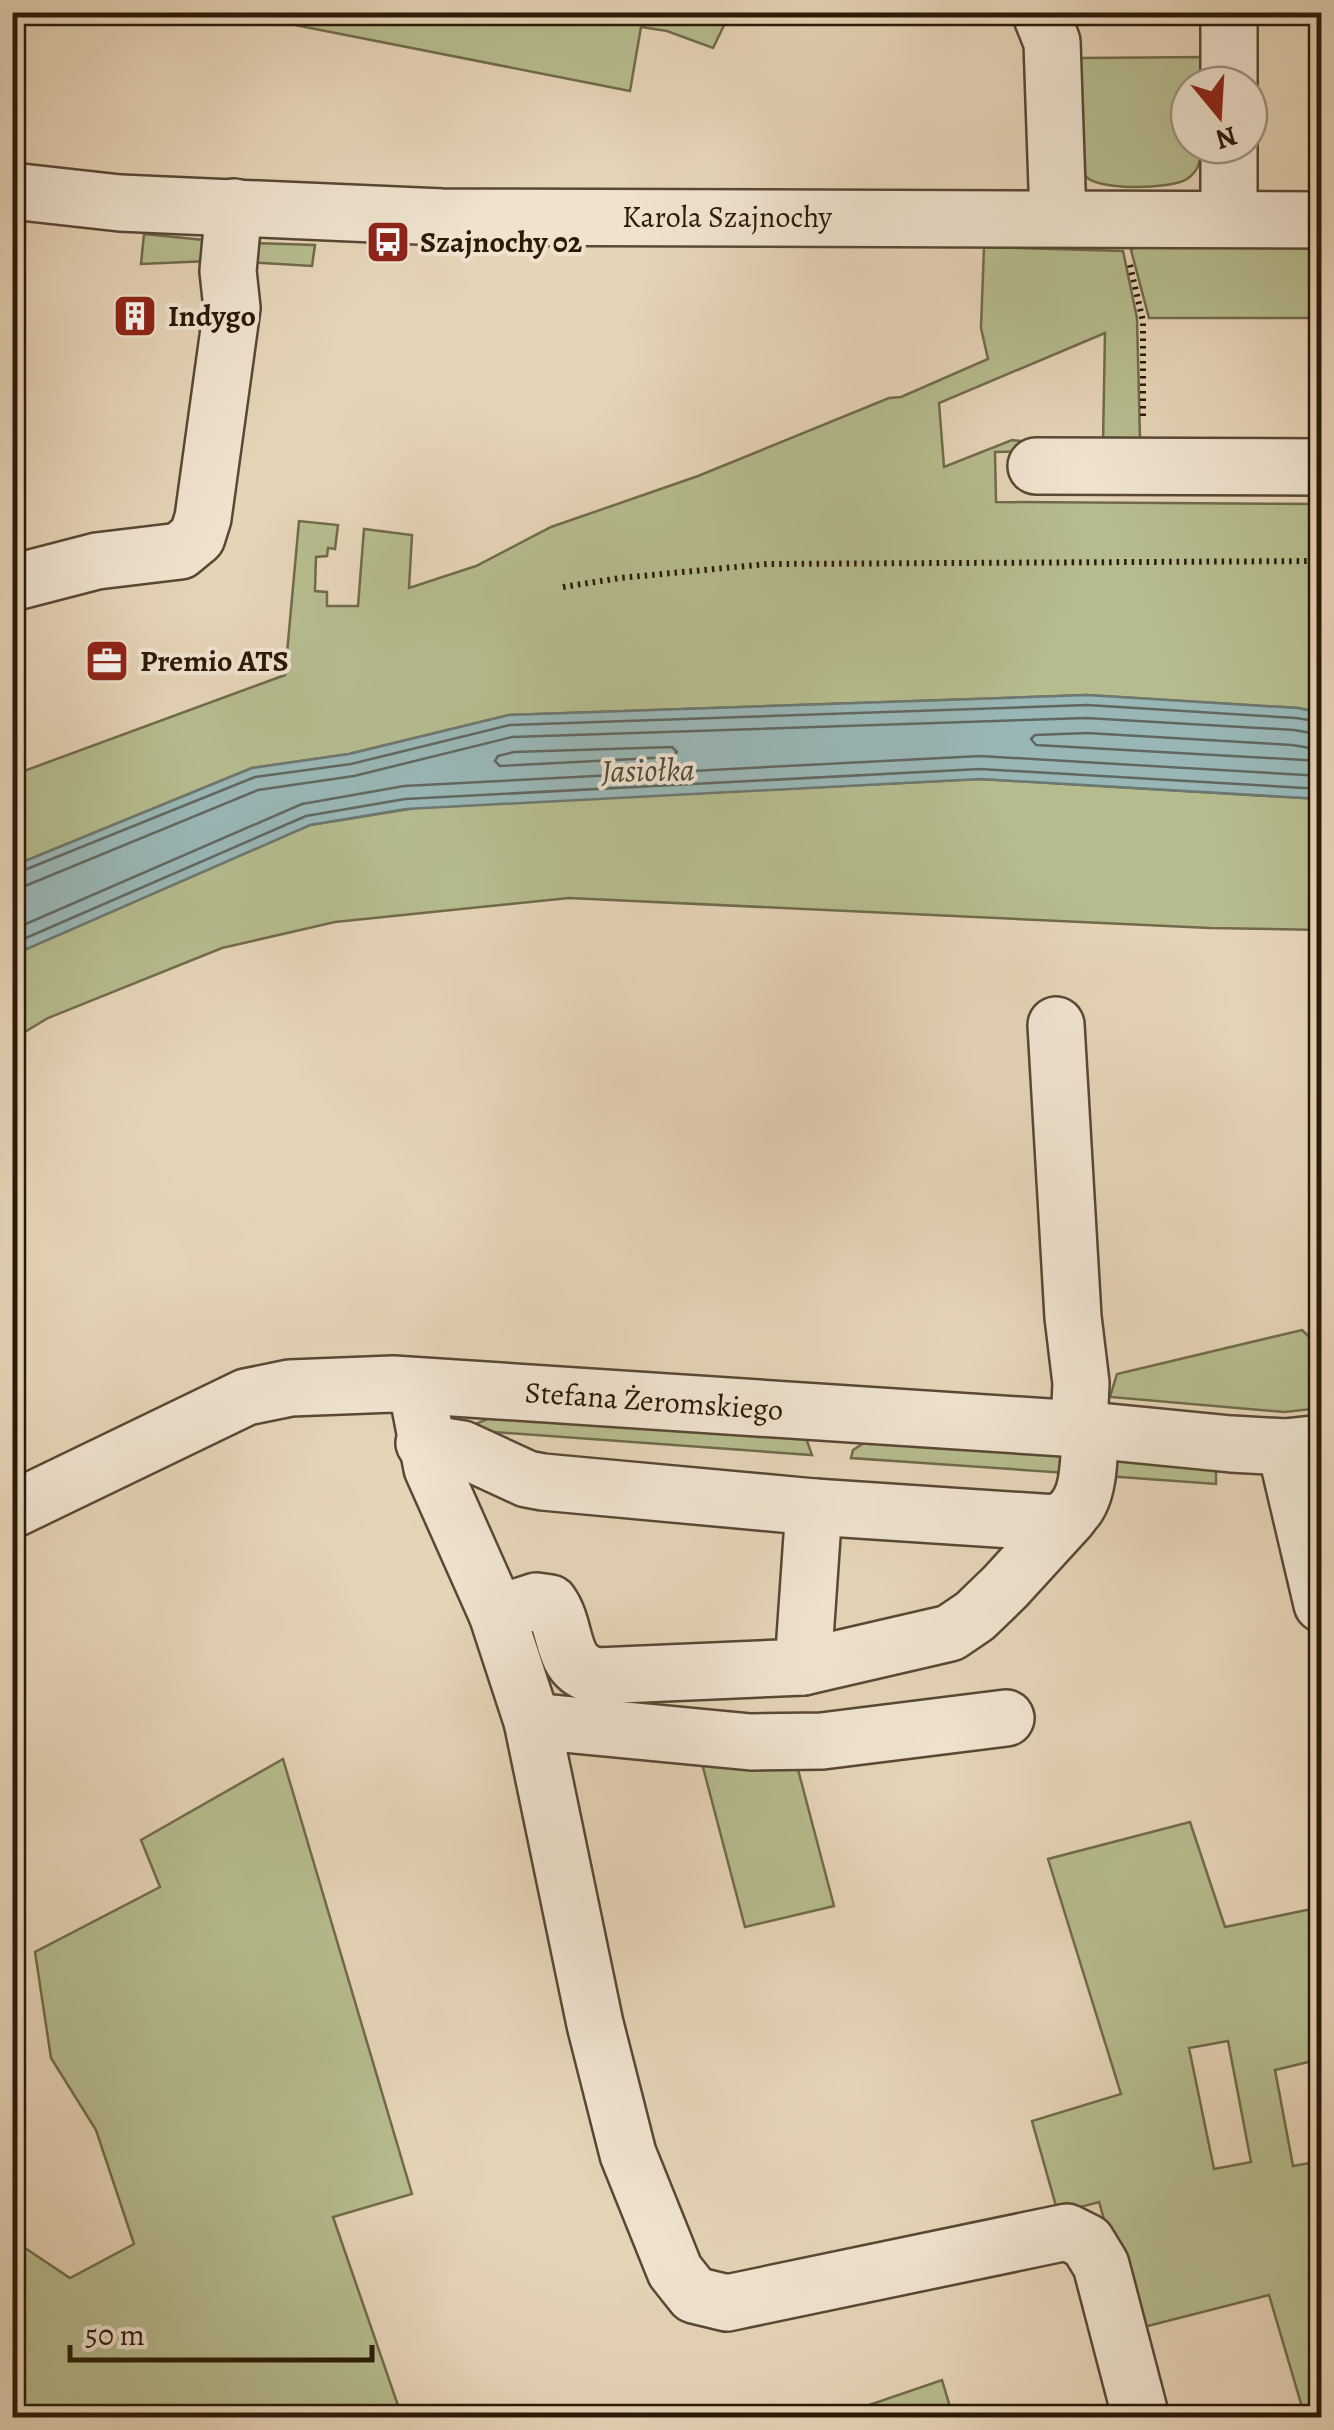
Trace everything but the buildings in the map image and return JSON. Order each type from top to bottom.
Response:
[{"type":"street","points":[[1040,12],[1052,42],[1058,217]]},
{"type":"street","points":[[1228,12],[1228,65]]},
{"type":"street","points":[[1228,165],[1228,218]]},
{"type":"street","name":"Karola Szajnochy","points":[[12,192],[120,203],[442,216],[1322,220]]},
{"type":"street","points":[[12,583],[96,561],[174,553],[197,537],[203,518],[232,308],[228,271],[234,207]]},
{"type":"street","points":[[1036,466],[1322,467]]},
{"type":"street","points":[[497,1614],[536,1601],[550,1604],[558,1614],[570,1661],[581,1671],[597,1676],[803,1667],[950,1633],[975,1616],[1069,1517],[1084,1492],[1085,1429],[1073,1317],[1056,1025]]},
{"type":"street","name":"Stefana Żeromskiego","points":[[12,1510],[246,1398],[290,1388],[340,1384],[1303,1445]]},
{"type":"street","points":[[416,1386],[432,1468],[497,1614],[532,1721],[595,2024],[628,2154],[674,2270],[694,2294],[727,2303],[1067,2232],[1087,2242],[1101,2266],[1141,2418]]},
{"type":"street","points":[[424,1442],[462,1448],[527,1479],[543,1482],[1043,1523],[1069,1517]]},
{"type":"street","points":[[1303,1445],[1322,1604]]},
{"type":"street","points":[[803,1667],[814,1507]]},
{"type":"street","points":[[532,1721],[751,1742],[822,1741],[1006,1718]]},
{"type":"path","points":[[1128,257],[1142,321],[1144,430]]},
{"type":"path","points":[[563,587],[654,574],[783,563],[1322,561]]},
{"type":"green space","points":[[513,12],[533,19],[563,12],[730,13],[713,48],[667,31],[641,27],[630,91],[295,25],[297,13]]},
{"type":"green space","points":[[1203,57],[1203,65],[1169,65],[1169,165],[1198,165],[1191,176],[1166,185],[1133,187],[1102,184],[1084,174],[1079,135],[1081,58]]},
{"type":"green space","points":[[144,234],[204,240],[209,261],[141,264]]},
{"type":"green space","points":[[253,243],[315,245],[312,266],[245,262]]},
{"type":"green space","points":[[1136,246],[1321,247],[1321,318],[1149,318],[1131,250]]},
{"type":"green space","points":[[984,247],[1123,251],[1137,318],[1140,438],[1194,439],[1103,442],[1105,333],[939,403],[944,467],[1012,440],[1021,441],[1032,451],[995,452],[996,502],[1321,504],[1321,713],[1298,708],[1087,695],[509,715],[349,754],[252,768],[13,866],[13,775],[285,675],[299,521],[338,525],[335,549],[328,548],[327,556],[316,557],[315,591],[327,592],[327,606],[358,606],[364,529],[412,535],[409,588],[476,566],[551,527],[698,476],[889,398],[901,397],[988,359],[981,328]]},
{"type":"green space","points":[[980,779],[1321,799],[1321,930],[569,898],[335,922],[222,948],[48,1018],[13,1039],[12,955],[310,825],[422,807]]},
{"type":"green space","points":[[1302,1330],[1321,1348],[1321,1408],[1285,1412],[1110,1397],[1117,1374]]},
{"type":"green space","points":[[492,1417],[806,1438],[812,1455],[480,1431],[473,1425]]},
{"type":"green space","points":[[867,1441],[1077,1456],[1081,1474],[851,1458],[853,1450]]},
{"type":"green space","points":[[1110,1458],[1216,1467],[1216,1484],[1107,1476]]},
{"type":"green space","points":[[699,1752],[795,1758],[834,1906],[745,1927]]},
{"type":"green space","points":[[283,1759],[412,2194],[333,2217],[402,2417],[13,2417],[13,2240],[70,2278],[134,2244],[96,2130],[51,2058],[35,1952],[160,1887],[141,1840]]},
{"type":"green space","points":[[1190,1822],[1225,1927],[1321,1907],[1321,2059],[1275,2070],[1293,2166],[1321,2161],[1321,2417],[1305,2417],[1269,2295],[1136,2329],[1099,2202],[1058,2213],[1032,2121],[1121,2094],[1048,1859]],"holes":[[[1228,2041],[1251,2162],[1214,2169],[1189,2048]]]},
{"type":"green space","points":[[942,2380],[953,2417],[834,2417]]},
{"type":"water","name":"Jasiołka","points":[[1087,695],[1298,708],[1321,713],[1321,799],[980,779],[406,809],[310,825],[13,955],[13,866],[252,768],[349,754],[509,715]]},
{"type":"place","name":"Szajnochy 02","points":[[388,242]]},
{"type":"place","name":"Indygo","points":[[135,316]]},
{"type":"place","name":"Premio ATS","points":[[107,661]]}]
